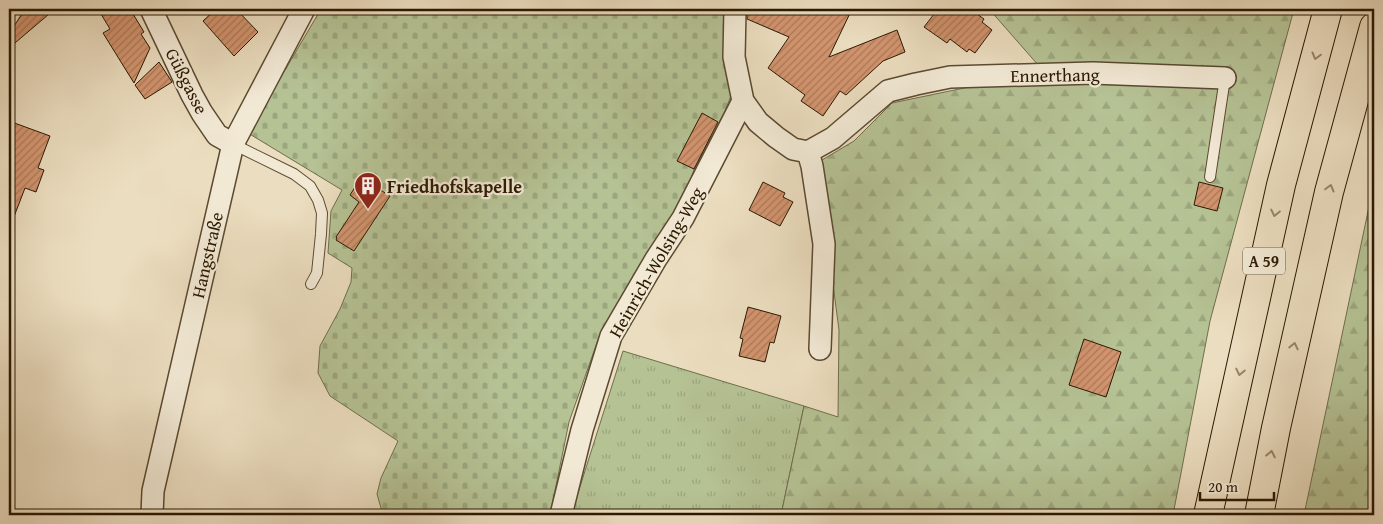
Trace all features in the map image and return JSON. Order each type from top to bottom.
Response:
[{"type":"highway","name":"A 59","points":[[1208,515],[1281,186],[1328,9]]},
{"type":"highway","name":"A 59","points":[[1259,515],[1276,428],[1329,192],[1374,27]]},
{"type":"street","name":"Güßgasse","points":[[152,9],[202,113],[217,135],[233,144]]},
{"type":"street","name":"Hangstraße","points":[[152,515],[153,491],[233,144],[304,9]]},
{"type":"street","points":[[735,9],[734,57],[743,101],[758,122],[776,137],[810,159],[824,244],[820,349]]},
{"type":"street","name":"Ennerthang","points":[[810,159],[888,91],[950,77],[1093,73],[1225,78]]},
{"type":"street","name":"Heinrich-Wolsing-Weg","points":[[561,515],[582,430],[611,336],[656,259],[683,218],[743,101]]},
{"type":"lane","name":"Ennerthang","points":[[1210,177],[1225,78]]},
{"type":"lane","points":[[233,144],[294,174],[310,186],[318,200],[322,213],[321,234],[317,273],[311,284]]},
{"type":"green space","points":[[321,9],[726,9],[732,93],[725,111],[694,170],[681,204],[599,337],[569,422],[550,515],[383,515],[377,494],[381,478],[398,441],[330,396],[318,373],[320,346],[340,309],[351,282],[352,268],[328,253],[331,211],[342,190],[248,133]]},
{"type":"green space","points":[[989,9],[1294,9],[1210,321],[1173,515],[781,515],[804,406],[838,417],[839,330],[817,163],[854,141],[892,103],[969,87],[1053,82]]},
{"type":"green space","points":[[1374,183],[1374,515],[1304,515]]},
{"type":"green space","points":[[623,351],[804,406],[781,515],[571,515]]},
{"type":"building","points":[[25,9],[55,9],[9,48],[9,34]]},
{"type":"building","points":[[98,9],[130,9],[144,32],[141,34],[150,48],[134,83],[103,33],[110,29]]},
{"type":"building","points":[[216,9],[236,9],[258,32],[234,56],[203,21]]},
{"type":"building","points":[[747,9],[852,9],[829,57],[897,30],[905,52],[883,61],[846,95],[840,91],[823,116],[801,101],[805,95],[768,68],[789,37],[747,19]]},
{"type":"building","points":[[938,9],[970,9],[984,19],[982,22],[992,30],[975,53],[969,49],[967,52],[950,39],[947,43],[924,27]]},
{"type":"building","points":[[159,62],[172,82],[145,99],[135,85]]},
{"type":"building","points":[[702,113],[718,122],[694,169],[677,161]]},
{"type":"building","points":[[9,121],[50,136],[38,168],[44,170],[36,192],[25,188],[10,227],[9,227]]},
{"type":"building","name":"Friedhofskapelle","points":[[361,178],[390,196],[354,251],[336,240],[336,237],[359,202],[350,195]]},
{"type":"building","points":[[763,182],[785,193],[783,197],[793,202],[780,226],[749,210]]},
{"type":"building","points":[[1199,182],[1223,188],[1217,211],[1194,205]]},
{"type":"building","points":[[748,307],[781,316],[774,343],[770,342],[765,362],[739,356],[743,339],[740,338]]},
{"type":"building","points":[[1084,339],[1121,352],[1106,397],[1069,385]]},
{"type":"place","name":"Friedhofskapelle","points":[[368,210]]}]
